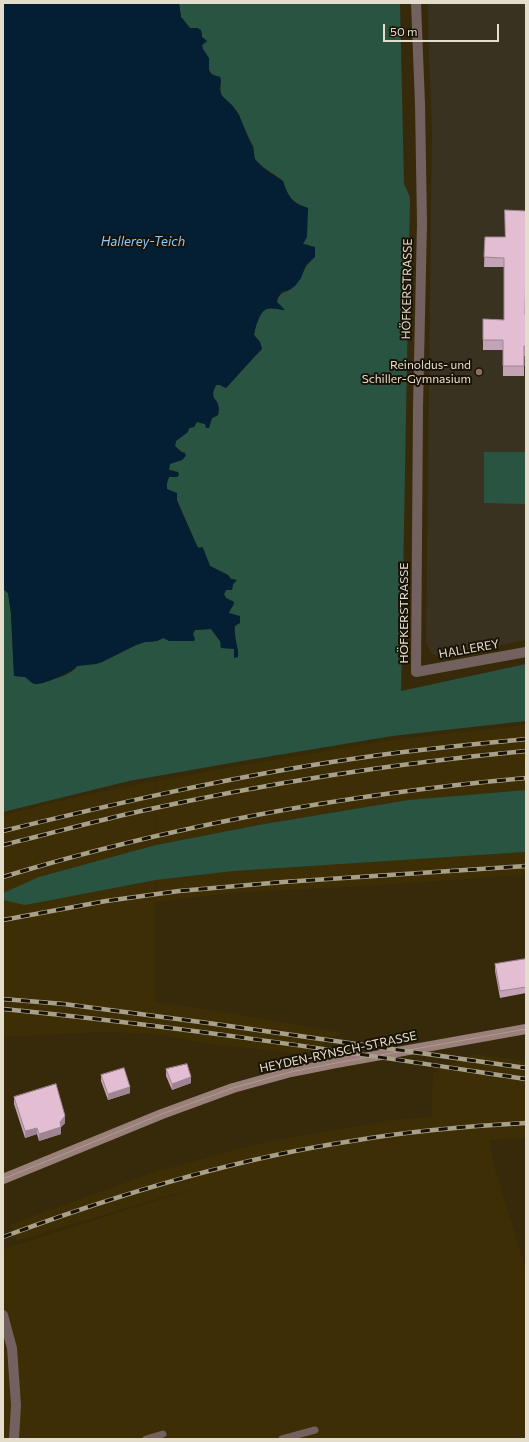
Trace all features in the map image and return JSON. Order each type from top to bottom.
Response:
[{"type":"main road","name":"HEYDEN-RYNSCH-STRASSE","points":[[3,1179],[162,1114],[233,1088],[291,1072],[526,1029]]},
{"type":"street","name":"HÖFKERSTRASSE","points":[[416,3],[420,104],[422,223],[418,423],[416,672]]},
{"type":"street","name":"HALLEREY","points":[[416,672],[526,652]]},
{"type":"street","points":[[3,1315],[12,1348],[16,1405],[14,1439]]},
{"type":"lane","points":[[282,1439],[315,1430]]},
{"type":"lane","points":[[146,1439],[163,1434]]},
{"type":"shaded area","name":"Reinoldus- und Schiller-Gymnasium","points":[[428,3],[526,3],[526,640],[442,657],[431,653],[426,642],[432,130]]},
{"type":"shaded area","points":[[526,725],[526,790],[408,800],[264,824],[156,845],[156,781],[390,740]]},
{"type":"shaded area","points":[[155,781],[155,1002],[225,1012],[342,1033],[304,1054],[217,1045],[155,1034],[104,1032],[3,1037],[3,815],[81,796]]},
{"type":"shaded area","points":[[526,852],[526,875],[230,893],[156,902],[156,880],[234,871]]},
{"type":"shaded area","points":[[475,1054],[526,1061],[526,1138],[489,1140],[494,1166],[526,1271],[526,1439],[3,1439],[3,1249],[211,1183],[16,1241],[11,1224],[158,1171],[261,1143],[390,1120],[431,1117],[433,1073]]},
{"type":"green space","points":[[179,3],[400,3],[404,184],[410,197],[401,691],[526,664],[526,721],[392,736],[242,761],[129,781],[3,812],[3,589],[8,593],[11,613],[14,676],[25,677],[43,683],[71,672],[77,666],[102,662],[145,642],[157,641],[163,638],[192,641],[195,630],[211,629],[220,641],[234,649],[234,658],[235,635],[229,613],[234,602],[226,598],[224,594],[226,590],[232,589],[236,580],[231,579],[228,575],[210,566],[203,548],[199,548],[197,546],[177,500],[177,495],[167,489],[169,477],[178,476],[174,471],[169,470],[170,464],[185,453],[175,446],[176,441],[187,432],[189,428],[194,427],[197,422],[205,424],[207,428],[212,418],[218,415],[218,406],[213,394],[216,385],[221,385],[226,388],[262,349],[260,342],[254,335],[258,320],[264,310],[284,310],[277,302],[278,298],[282,293],[293,288],[306,266],[311,261],[309,245],[303,244],[308,208],[291,199],[283,181],[256,161],[253,146],[239,115],[221,94],[221,83],[209,70],[209,62],[202,45],[207,41],[202,37],[202,32],[197,28],[190,28],[181,17]]},
{"type":"green space","points":[[484,452],[526,452],[526,504],[484,503]]},
{"type":"green space","points":[[526,790],[526,852],[234,871],[156,880],[25,905],[3,900],[3,893],[39,877],[156,845],[264,824],[408,800]]},
{"type":"water","name":"Hallerey-Teich","points":[[3,3],[179,3],[181,17],[190,28],[197,28],[201,30],[202,37],[207,41],[202,45],[209,58],[209,70],[211,74],[220,77],[221,95],[232,105],[239,115],[253,147],[255,159],[263,168],[283,181],[291,199],[308,208],[307,237],[303,244],[315,247],[315,257],[306,265],[301,278],[295,286],[282,292],[278,297],[277,302],[285,310],[268,308],[261,314],[256,325],[254,335],[260,342],[262,349],[226,388],[216,385],[213,392],[213,397],[217,401],[219,410],[218,415],[212,418],[209,428],[206,428],[205,424],[197,422],[194,427],[189,428],[188,432],[176,441],[175,446],[181,452],[185,453],[186,456],[182,460],[170,464],[169,470],[178,472],[179,475],[177,477],[169,477],[167,489],[177,493],[177,501],[197,546],[199,548],[203,548],[210,566],[228,575],[231,579],[237,580],[233,584],[232,590],[226,590],[224,594],[226,598],[234,602],[229,613],[240,616],[240,623],[235,626],[238,657],[234,658],[234,649],[221,648],[220,641],[211,629],[195,630],[193,634],[195,639],[194,641],[169,641],[163,638],[157,641],[145,642],[102,662],[77,666],[64,675],[39,684],[31,682],[25,677],[14,676],[11,613],[8,593],[3,589]]},
{"type":"building","points":[[505,210],[526,211],[526,346],[524,346],[524,366],[503,366],[503,340],[483,340],[483,319],[504,320],[504,258],[484,257],[485,237],[505,237]]},
{"type":"building","points":[[526,959],[526,987],[500,991],[495,964]]},
{"type":"building","points":[[187,1064],[191,1077],[172,1084],[166,1069]]},
{"type":"building","points":[[124,1068],[130,1087],[108,1094],[101,1075]]},
{"type":"building","points":[[56,1084],[65,1116],[60,1122],[61,1127],[39,1134],[37,1128],[25,1131],[14,1097]]},
{"type":"tram line","points":[[3,1179],[162,1114],[233,1088],[291,1072],[526,1029]]},
{"type":"railway","points":[[3,831],[133,800],[264,773],[396,753],[526,739]]},
{"type":"railway","points":[[3,845],[141,811],[284,783],[381,768],[526,751]]},
{"type":"railway","points":[[3,877],[67,858],[132,842],[262,814],[394,793],[526,778]]},
{"type":"railway","points":[[3,920],[106,901],[179,891],[283,882],[526,866]]},
{"type":"railway","points":[[3,999],[64,1004],[526,1068]]},
{"type":"railway","points":[[3,1009],[134,1023],[526,1079]]},
{"type":"railway","points":[[3,1237],[132,1193],[219,1168],[263,1158],[396,1134],[461,1127],[526,1123]]},
{"type":"place","name":"Reinoldus- und Schiller-Gymnasium","points":[[479,372]]}]
